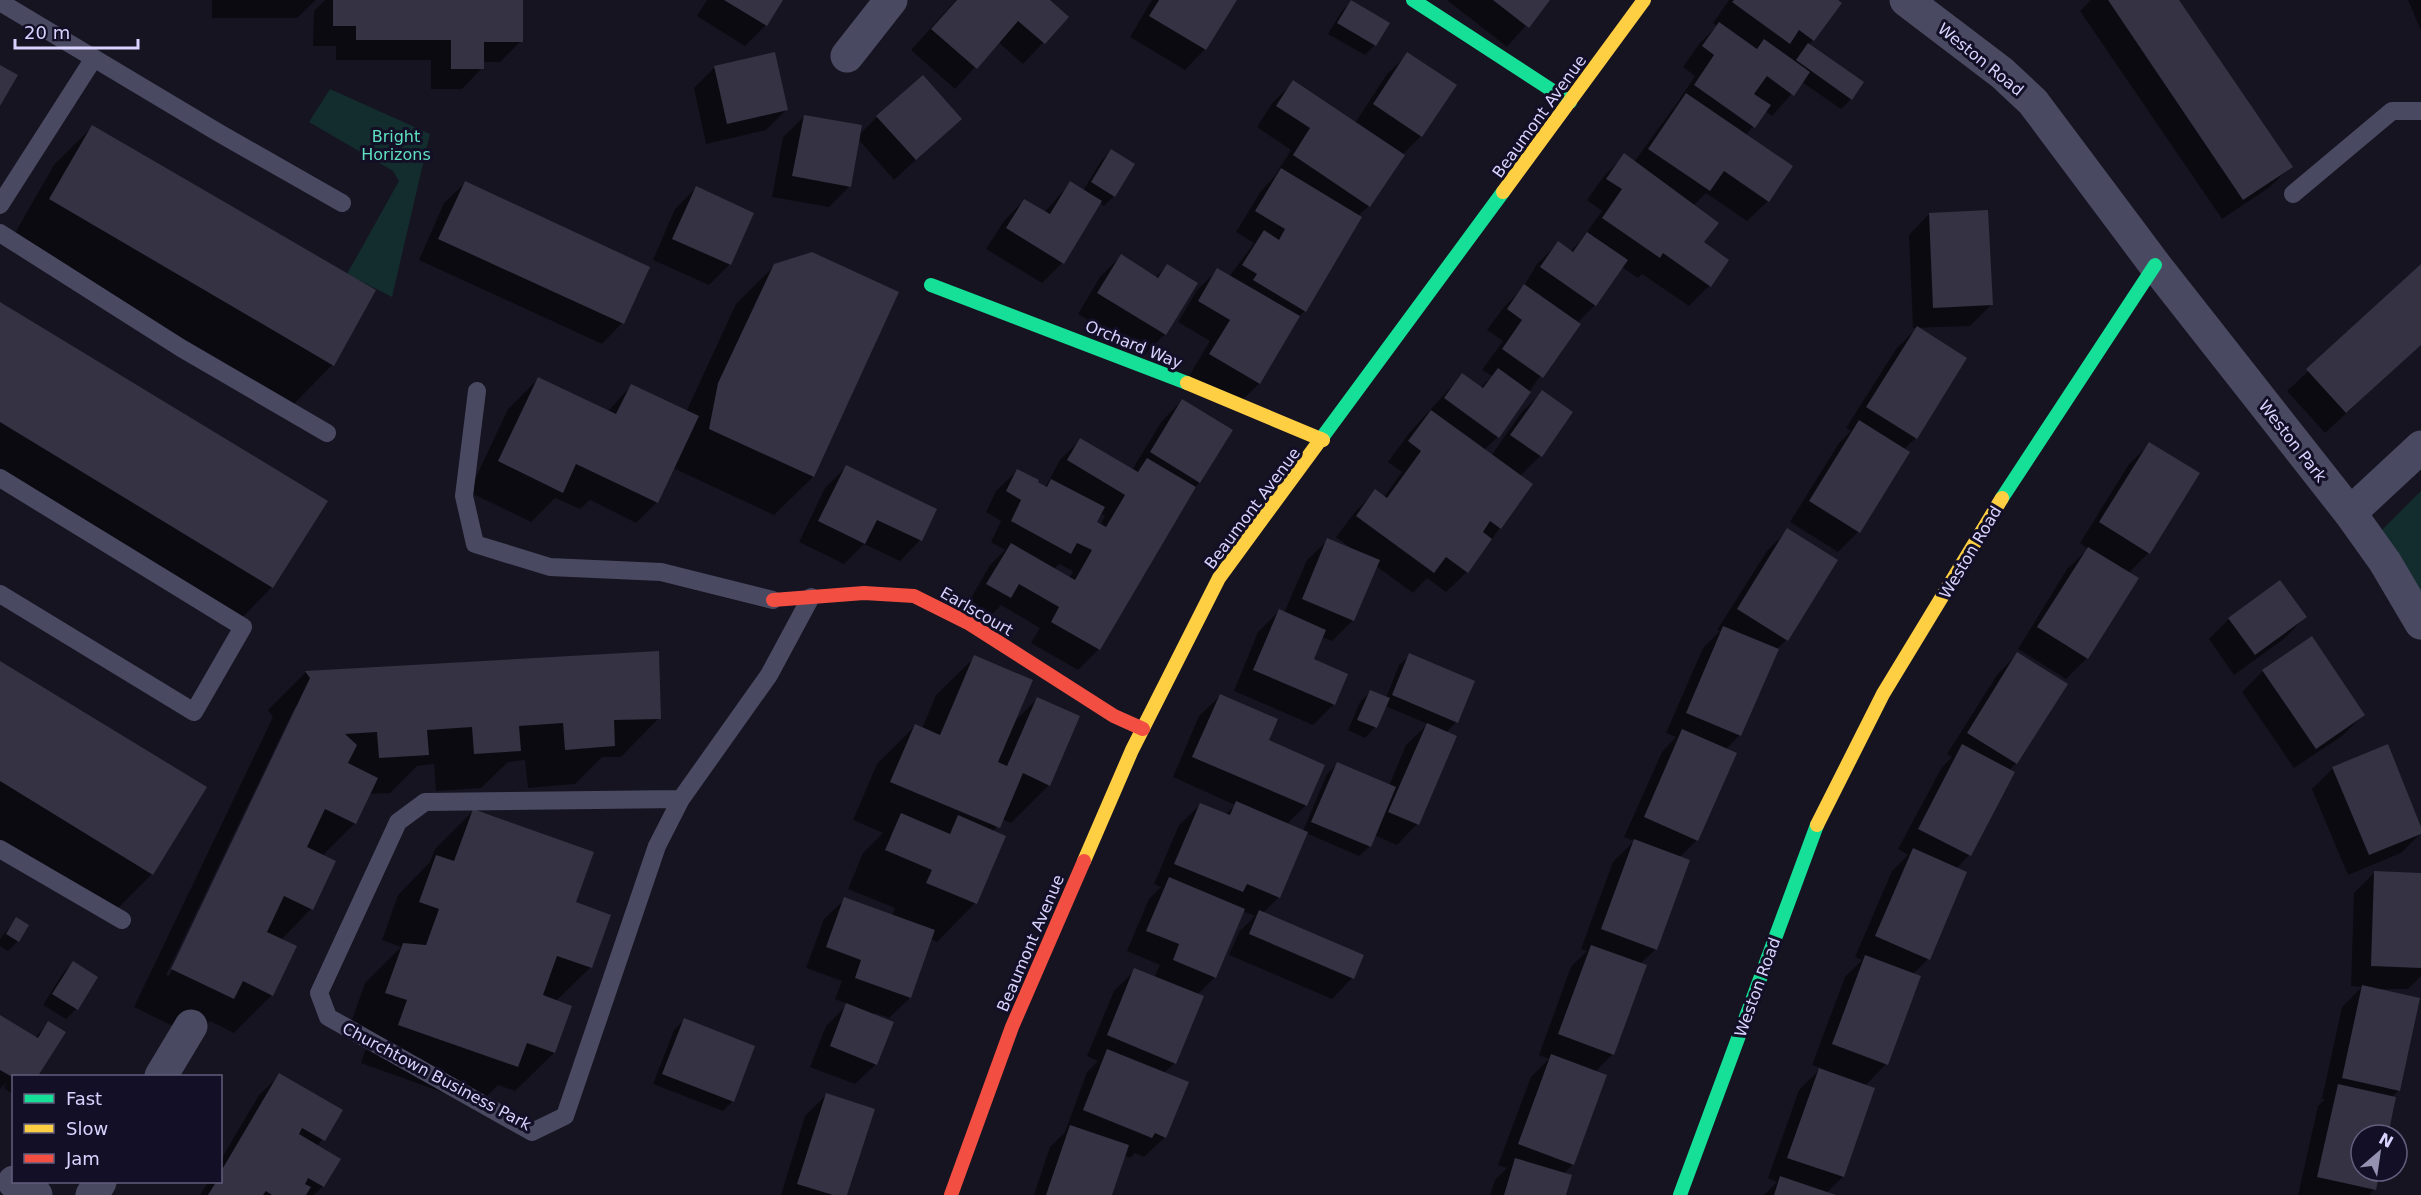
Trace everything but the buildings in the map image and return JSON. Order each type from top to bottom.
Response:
[{"type":"street","points":[[847,56],[891,0]]},
{"type":"street","points":[[1413,0],[1570,102]]},
{"type":"street","name":"Beaumont Avenue","points":[[951,1195],[1012,1028],[1143,729],[1219,578],[1323,440],[1644,0]]},
{"type":"street","name":"Weston Road","points":[[1680,1195],[1819,819],[1835,787],[1883,694],[2009,487],[2155,266],[2033,102],[2002,73],[1906,0]]},
{"type":"street","name":"Weston Park","points":[[2155,266],[2350,513],[2385,562],[2421,623]]},
{"type":"street","name":"Orchard Way","points":[[931,285],[1127,358],[1323,440]]},
{"type":"street","points":[[2350,513],[2421,447]]},
{"type":"street","name":"Earlscourt","points":[[773,600],[864,593],[914,596],[970,624],[1114,716],[1143,729]]},
{"type":"street","points":[[162,1075],[191,1026]]},
{"type":"street","points":[[17,1183],[36,1195]]},
{"type":"lane","points":[[0,2],[342,203]]},
{"type":"lane","points":[[0,205],[94,58]]},
{"type":"lane","points":[[2293,194],[2392,111],[2421,111]]},
{"type":"lane","points":[[0,233],[181,348],[327,433]]},
{"type":"lane","points":[[477,391],[464,496],[475,544],[550,567],[661,572],[773,600]]},
{"type":"lane","points":[[0,478],[243,627],[194,712],[0,594]]},
{"type":"lane","name":"Churchtown Business Park","points":[[681,799],[425,802],[399,822],[319,993],[328,1017],[532,1132],[565,1116],[657,846],[681,799],[769,675],[811,597]]},
{"type":"lane","points":[[0,849],[122,920]]},
{"type":"green space","name":"Bright Horizons","points":[[330,89],[430,134],[392,297],[347,274],[399,181],[393,171],[309,122]]},
{"type":"green space","points":[[2421,491],[2421,597],[2380,532]]},
{"type":"traffic: fast","points":[[1413,0],[1570,102]]},
{"type":"traffic: fast","points":[[1321,439],[1503,192]]},
{"type":"traffic: fast","points":[[2002,498],[2155,265]]},
{"type":"traffic: fast","points":[[931,285],[1187,383]]},
{"type":"traffic: fast","points":[[1680,1195],[1817,825]]},
{"type":"traffic: slow","points":[[1503,192],[1644,0]]},
{"type":"traffic: slow","points":[[1187,383],[1323,440]]},
{"type":"traffic: slow","points":[[1084,861],[1132,750],[1219,578],[1321,439]]},
{"type":"traffic: slow","points":[[1817,825],[1883,694],[2002,498]]},
{"type":"traffic: jam","points":[[773,600],[864,593],[914,596],[970,624],[1114,716],[1143,729]]},
{"type":"traffic: jam","points":[[951,1195],[1012,1027],[1084,861]]}]
